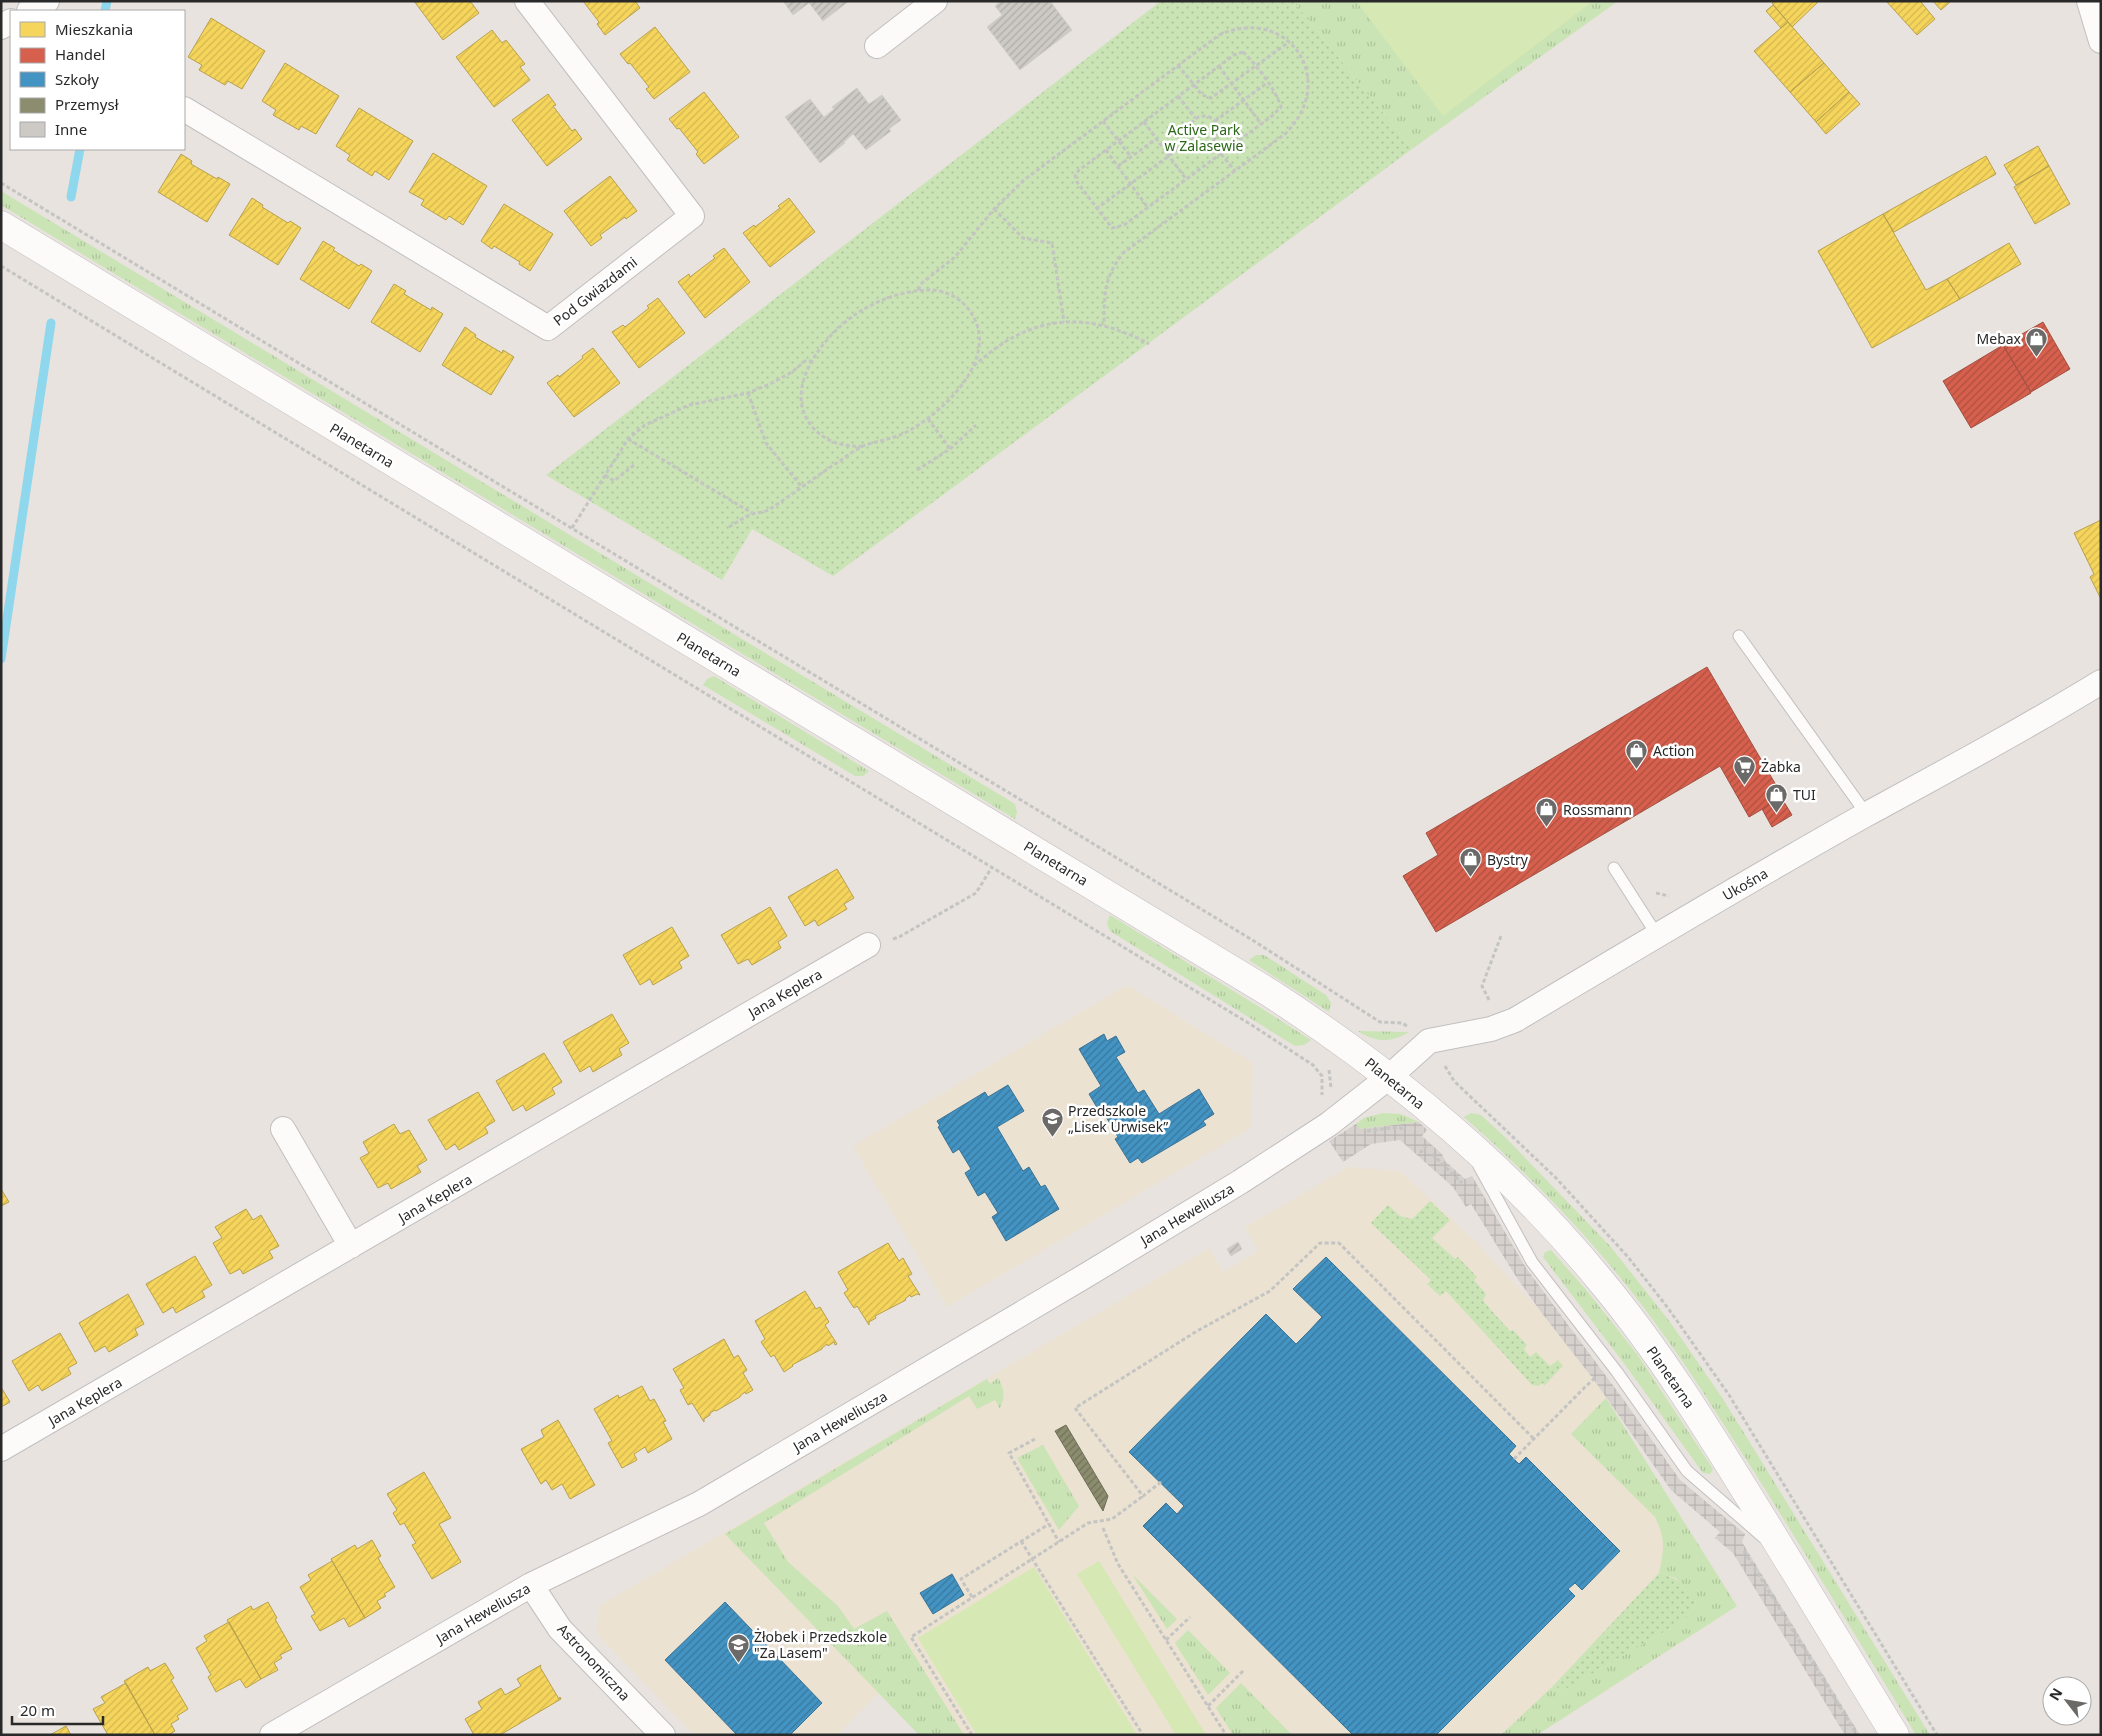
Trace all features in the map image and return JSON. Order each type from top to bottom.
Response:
[{"type":"street","points":[[31,10],[47,1]]},
{"type":"street","name":"Pod Gwiazdami","points":[[185,110],[548,328],[692,216],[527,1]]},
{"type":"street","points":[[877,46],[935,1]]},
{"type":"street","points":[[2088,1],[2101,41]]},
{"type":"street","name":"Planetarna","points":[[1,225],[1270,994],[1352,1048],[1389,1076],[1465,1140],[1518,1191],[1600,1280],[1686,1397],[1896,1735]]},
{"type":"street","name":"Ukośna","points":[[1389,1076],[1429,1040],[1491,1030],[1515,1020],[1657,935],[1867,814],[2017,733],[2101,682]]},
{"type":"street","name":"Jana Keplera","points":[[1,1449],[868,945]]},
{"type":"street","name":"Jana Heweliusza","points":[[272,1735],[531,1585],[699,1504],[996,1330],[1248,1177],[1329,1124],[1389,1076]]},
{"type":"street","points":[[283,1128],[352,1246]]},
{"type":"street","name":"Astronomiczna","points":[[531,1585],[560,1629],[663,1735]]},
{"type":"lane","points":[[1739,636],[1867,814]]},
{"type":"lane","points":[[1614,868],[1657,935]]},
{"type":"lane","points":[[1465,1140],[1532,1262],[1617,1372],[1687,1471],[1786,1557]]},
{"type":"path","points":[[918,290],[922,283],[955,257],[994,209],[1024,180],[1218,35],[1232,29],[1247,27],[1262,28],[1276,33],[1289,42],[1305,66],[1309,81],[1304,111],[1296,124],[1285,134],[1123,253],[1107,278],[1104,292],[1104,325]]},
{"type":"path","points":[[1178,65],[1205,97],[1211,98],[1289,42]]},
{"type":"path","points":[[1243,52],[1256,66],[1278,97],[1281,107],[1124,226],[1112,228],[1096,209],[1077,182],[1075,176],[1079,170],[1219,66],[1243,52]]},
{"type":"path","points":[[1219,66],[1261,124]]},
{"type":"path","points":[[1215,121],[1267,83]]},
{"type":"path","points":[[1178,96],[1195,118]]},
{"type":"path","points":[[1202,116],[1210,117],[1215,121],[1218,128],[1217,136],[1212,142],[1205,145],[1198,144],[1192,138],[1189,131],[1195,118],[1202,116]]},
{"type":"path","points":[[1103,121],[1131,157]]},
{"type":"path","points":[[1144,122],[1186,179]]},
{"type":"path","points":[[1118,166],[1156,138]]},
{"type":"path","points":[[1096,209],[1192,138]]},
{"type":"path","points":[[1106,150],[1148,208]]},
{"type":"path","points":[[1221,154],[1235,172]]},
{"type":"path","points":[[1,183],[1237,931],[1380,1022],[1409,1025]]},
{"type":"path","points":[[994,209],[1022,238],[1052,243],[1064,322]]},
{"type":"path","points":[[1,266],[1250,1024],[1313,1065],[1322,1076],[1322,1101]]},
{"type":"path","points":[[932,289],[946,293],[959,300],[969,310],[979,332],[978,356],[961,387],[946,404],[928,419],[893,438],[863,446],[848,447],[834,443],[822,436],[812,426],[805,414],[801,401],[801,387],[805,373],[839,327],[856,314],[883,300],[918,290],[932,289]]},
{"type":"path","points":[[973,367],[990,351],[1010,338],[1031,329],[1064,322],[1104,325],[1127,332],[1149,344]]},
{"type":"path","points":[[572,528],[628,439],[651,422],[689,405],[748,393],[792,372],[805,361],[813,361]]},
{"type":"path","points":[[748,393],[766,443],[801,486]]},
{"type":"path","points":[[928,419],[950,449]]},
{"type":"path","points":[[917,470],[950,449],[976,425]]},
{"type":"path","points":[[628,439],[752,514]]},
{"type":"path","points":[[729,527],[752,514],[767,511],[801,486],[863,446]]},
{"type":"path","points":[[605,475],[614,481],[634,465]]},
{"type":"path","points":[[868,945],[899,937],[976,893],[992,867]]},
{"type":"path","points":[[1492,1006],[1482,986],[1502,936]]},
{"type":"path","points":[[1313,1065],[1329,1068],[1332,1092]]},
{"type":"path","points":[[1143,1496],[1075,1408],[1197,1332],[1270,1291],[1320,1243],[1339,1243],[1534,1439]]},
{"type":"path","points":[[1514,1459],[1586,1386],[1598,1377]]},
{"type":"path","points":[[1035,1439],[1009,1453],[1059,1542]]},
{"type":"path","points":[[972,1735],[911,1637],[1088,1523],[1112,1520],[1160,1482]]},
{"type":"path","points":[[972,1597],[961,1579],[1049,1524]]},
{"type":"path","points":[[1103,1528],[1118,1564],[1226,1735]]},
{"type":"path","points":[[1021,1541],[1143,1735]]},
{"type":"path","points":[[1166,1640],[1190,1617]]},
{"type":"path","points":[[1208,1706],[1243,1671]]},
{"type":"shaded area","name":"Przedszkole „Lisek Urwisek”","points":[[1127,985],[1253,1063],[1251,1128],[947,1307],[853,1146]]},
{"type":"shaded area","points":[[1419,1122],[1427,1130],[1422,1136],[1442,1154],[1445,1161],[1465,1179],[1472,1176],[1526,1268],[1680,1480],[1745,1534],[1742,1542],[1860,1735],[1845,1735],[1733,1553],[1715,1538],[1720,1532],[1671,1490],[1594,1380],[1517,1278],[1471,1204],[1466,1207],[1453,1187],[1400,1140],[1371,1144],[1343,1162],[1329,1141],[1356,1124],[1360,1129]]},
{"type":"shaded area","points":[[1349,1167],[1400,1171],[1474,1240],[1541,1312],[1600,1389],[1737,1606],[1537,1735],[919,1735],[879,1693],[837,1735],[694,1735],[597,1634],[599,1606],[1209,1248],[1223,1272],[1258,1251],[1245,1227]]},
{"type":"green space","name":"Active Park w Zalasewie","points":[[1161,1],[1293,1],[1412,149],[833,576],[752,529],[722,580],[546,475]]},
{"type":"green space","points":[[1293,1],[1618,1],[1412,149]]},
{"type":"green space","points":[[1356,1],[1593,1],[1443,116]]},
{"type":"green space","points":[[1,191],[1015,804],[1017,813],[1015,819],[1,205]]},
{"type":"green space","points":[[714,676],[869,771],[863,776],[855,776],[703,685],[707,679]]},
{"type":"green space","points":[[1110,915],[1311,1040],[1304,1045],[1295,1046],[1110,931],[1107,923]]},
{"type":"green space","points":[[1256,955],[1264,955],[1326,995],[1331,1003],[1329,1012],[1249,960]]},
{"type":"green space","points":[[1358,1031],[1409,1032],[1390,1040],[1384,1040],[1371,1038]]},
{"type":"green space","points":[[1383,1113],[1401,1114],[1419,1122],[1359,1129],[1356,1124],[1364,1118]]},
{"type":"green space","points":[[1471,1113],[1481,1115],[1506,1138],[1610,1246],[1670,1322],[1723,1399],[1930,1735],[1916,1735],[1758,1478],[1694,1378],[1653,1320],[1588,1239],[1515,1164],[1464,1117]]},
{"type":"green space","points":[[1430,1201],[1450,1220],[1432,1238],[1455,1259],[1458,1257],[1477,1277],[1474,1280],[1486,1294],[1483,1301],[1510,1331],[1513,1330],[1527,1345],[1524,1349],[1530,1357],[1536,1352],[1550,1366],[1558,1360],[1563,1366],[1544,1386],[1543,1383],[1538,1386],[1532,1385],[1446,1291],[1440,1296],[1427,1284],[1431,1280],[1371,1223],[1388,1205],[1400,1216],[1412,1219]]},
{"type":"green space","points":[[1551,1250],[1587,1291],[1637,1354],[1713,1469],[1710,1474],[1703,1473],[1626,1366],[1543,1257],[1545,1252]]},
{"type":"green space","points":[[998,1378],[1002,1386],[1003,1400],[1000,1409],[995,1400],[977,1409],[969,1396],[764,1523],[788,1562],[838,1606],[854,1629],[887,1611],[964,1735],[919,1735],[725,1534],[987,1379],[990,1384]]},
{"type":"green space","points":[[1606,1398],[1737,1606],[1537,1735],[1501,1735],[1554,1685],[1562,1691],[1686,1619],[1696,1601],[1676,1578],[1659,1573],[1663,1545],[1661,1532],[1655,1517],[1571,1434]]},
{"type":"green space","points":[[1043,1445],[1079,1506],[1059,1530],[1017,1458]]},
{"type":"green space","points":[[1099,1561],[1206,1735],[1176,1735],[1077,1574]]},
{"type":"green space","points":[[1034,1567],[1137,1735],[977,1735],[918,1638]]},
{"type":"green space","points":[[1659,1573],[1681,1583],[1696,1601],[1686,1619],[1562,1691],[1554,1685]]},
{"type":"green space","points":[[1132,1574],[1177,1619],[1167,1629]]},
{"type":"green space","points":[[1188,1630],[1230,1673],[1208,1695],[1175,1643]]},
{"type":"green space","points":[[1241,1683],[1292,1735],[1233,1735],[1216,1708]]},
{"type":"building: Mieszkania","points":[[414,1],[470,1],[479,13],[443,40]]},
{"type":"building: Mieszkania","points":[[583,1],[635,1],[640,8],[605,35],[597,24],[599,22]]},
{"type":"building: Mieszkania","points":[[1774,1],[1819,1],[1792,27],[1772,3]]},
{"type":"building: Mieszkania","points":[[1886,1],[1920,1],[1935,19],[1917,35]]},
{"type":"building: Mieszkania","points":[[1933,1],[1951,1],[1941,10]]},
{"type":"building: Mieszkania","points":[[1773,5],[1788,22],[1781,28],[1766,11]]},
{"type":"building: Mieszkania","points":[[211,18],[265,51],[242,89],[228,81],[225,85],[199,70],[202,65],[188,57]]},
{"type":"building: Mieszkania","points":[[1788,22],[1824,63],[1790,92],[1754,51]]},
{"type":"building: Mieszkania","points":[[655,27],[690,72],[654,99],[646,89],[649,87],[630,63],[628,64],[620,54]]},
{"type":"building: Mieszkania","points":[[492,30],[502,43],[506,40],[525,64],[520,67],[530,80],[494,107],[456,57]]},
{"type":"building: Mieszkania","points":[[285,63],[339,96],[316,134],[301,126],[299,130],[273,115],[276,110],[262,101]]},
{"type":"building: Mieszkania","points":[[1824,63],[1849,92],[1816,122],[1790,92]]},
{"type":"building: Mieszkania","points":[[704,92],[739,137],[704,164],[696,154],[698,152],[679,128],[677,129],[669,119]]},
{"type":"building: Mieszkania","points":[[1849,92],[1860,104],[1826,134],[1816,122]]},
{"type":"building: Mieszkania","points":[[548,94],[556,105],[553,106],[572,131],[575,129],[582,139],[547,166],[512,120]]},
{"type":"building: Mieszkania","points":[[359,108],[413,141],[389,180],[375,171],[372,176],[347,160],[350,155],[336,146]]},
{"type":"building: Mieszkania","points":[[2038,146],[2049,166],[2016,185],[2004,165]]},
{"type":"building: Mieszkania","points":[[433,153],[487,186],[463,225],[449,216],[446,220],[421,205],[424,200],[409,192]]},
{"type":"building: Mieszkania","points":[[181,154],[192,161],[191,164],[230,184],[207,222],[158,192]]},
{"type":"building: Mieszkania","points":[[1986,156],[1996,174],[1894,232],[1883,214]]},
{"type":"building: Mieszkania","points":[[2049,166],[2070,204],[2035,224],[2014,187]]},
{"type":"building: Mieszkania","points":[[610,176],[637,211],[600,235],[602,238],[591,246],[564,211]]},
{"type":"building: Mieszkania","points":[[252,198],[263,205],[262,207],[288,223],[290,221],[301,228],[278,265],[229,235]]},
{"type":"building: Mieszkania","points":[[789,198],[815,232],[770,267],[743,233],[754,225],[755,227],[780,208],[778,206]]},
{"type":"building: Mieszkania","points":[[504,204],[553,234],[530,271],[519,264],[520,262],[494,246],[492,249],[481,241]]},
{"type":"building: Mieszkania","points":[[1883,214],[1926,290],[1947,279],[1960,299],[1872,348],[1818,251]]},
{"type":"building: Mieszkania","points":[[323,241],[335,248],[333,250],[359,266],[361,264],[372,271],[349,309],[300,279]]},
{"type":"building: Mieszkania","points":[[2009,243],[2021,264],[1960,299],[1947,279]]},
{"type":"building: Mieszkania","points":[[724,248],[750,282],[705,318],[678,282],[689,274],[690,277],[715,258],[713,256]]},
{"type":"building: Mieszkania","points":[[394,284],[406,291],[404,294],[431,310],[432,307],[443,314],[420,352],[371,322]]},
{"type":"building: Mieszkania","points":[[658,298],[685,333],[639,368],[612,332],[623,325],[625,327],[649,308],[647,306]]},
{"type":"building: Mieszkania","points":[[465,327],[476,335],[475,337],[502,353],[503,350],[514,357],[491,395],[442,365]]},
{"type":"building: Mieszkania","points":[[593,348],[620,383],[574,417],[547,383],[558,375],[559,377]]},
{"type":"building: Mieszkania","points":[[2101,520],[2101,599],[2090,577],[2094,574],[2074,533]]},
{"type":"building: Mieszkania","points":[[837,869],[854,898],[844,904],[847,909],[818,926],[815,920],[805,926],[788,897]]},
{"type":"building: Mieszkania","points":[[770,907],[787,936],[778,942],[781,948],[752,965],[748,959],[738,964],[721,935]]},
{"type":"building: Mieszkania","points":[[672,927],[689,956],[679,962],[682,968],[653,985],[650,979],[640,985],[623,955]]},
{"type":"building: Mieszkania","points":[[612,1014],[629,1043],[619,1049],[622,1055],[593,1072],[590,1066],[580,1072],[563,1042]]},
{"type":"building: Mieszkania","points":[[544,1053],[562,1082],[552,1088],[555,1094],[526,1111],[523,1105],[513,1111],[496,1081]]},
{"type":"building: Mieszkania","points":[[478,1092],[495,1121],[485,1127],[488,1133],[459,1150],[455,1144],[446,1150],[428,1120]]},
{"type":"building: Mieszkania","points":[[394,1124],[400,1134],[409,1130],[427,1160],[417,1166],[421,1172],[391,1189],[388,1183],[378,1188],[360,1158],[369,1153],[363,1142]]},
{"type":"building: Mieszkania","points":[[1,1189],[9,1202],[1,1206]]},
{"type":"building: Mieszkania","points":[[246,1209],[253,1220],[261,1215],[279,1246],[269,1251],[273,1258],[243,1274],[240,1269],[230,1274],[213,1243],[222,1238],[215,1227]]},
{"type":"building: Mieszkania","points":[[888,1243],[899,1261],[903,1258],[912,1274],[908,1276],[920,1295],[917,1294],[911,1297],[910,1295],[906,1300],[875,1316],[876,1318],[869,1322],[869,1325],[857,1306],[854,1308],[844,1293],[848,1290],[838,1272]]},
{"type":"building: Mieszkania","points":[[195,1256],[212,1285],[202,1291],[205,1297],[176,1313],[173,1307],[163,1313],[146,1284]]},
{"type":"building: Mieszkania","points":[[805,1291],[816,1309],[820,1307],[829,1322],[825,1325],[837,1344],[835,1345],[834,1342],[828,1346],[827,1344],[822,1349],[792,1365],[784,1372],[774,1355],[771,1357],[761,1342],[765,1339],[755,1321]]},
{"type":"building: Mieszkania","points":[[128,1294],[144,1324],[135,1329],[138,1335],[109,1352],[105,1346],[95,1352],[79,1323]]},
{"type":"building: Mieszkania","points":[[60,1333],[77,1363],[68,1368],[71,1374],[42,1391],[38,1385],[29,1391],[12,1361]]},
{"type":"building: Mieszkania","points":[[724,1339],[734,1358],[738,1355],[747,1370],[743,1373],[753,1390],[746,1394],[745,1392],[740,1397],[710,1413],[704,1419],[704,1422],[692,1403],[688,1405],[680,1390],[684,1388],[673,1369]]},
{"type":"building: Mieszkania","points":[[642,1386],[650,1401],[654,1399],[666,1421],[663,1422],[672,1439],[648,1453],[645,1447],[634,1454],[637,1460],[622,1468],[608,1443],[612,1441],[594,1409],[618,1395],[619,1398]]},
{"type":"building: Mieszkania","points":[[1,1387],[10,1402],[1,1407]]},
{"type":"building: Mieszkania","points":[[558,1420],[595,1485],[570,1499],[562,1484],[552,1490],[546,1480],[541,1484],[521,1449],[544,1437],[541,1430]]},
{"type":"building: Mieszkania","points":[[424,1472],[451,1518],[439,1524],[461,1562],[432,1579],[412,1545],[416,1543],[404,1523],[400,1525],[393,1513],[397,1510],[387,1494]]},
{"type":"building: Mieszkania","points":[[372,1540],[381,1556],[378,1558],[395,1587],[384,1594],[386,1596],[377,1601],[381,1608],[365,1618],[331,1559],[355,1545],[357,1549]]},
{"type":"building: Mieszkania","points":[[332,1561],[365,1618],[349,1627],[344,1618],[320,1631],[311,1616],[315,1614],[300,1587],[311,1580],[308,1575]]},
{"type":"building: Mieszkania","points":[[268,1602],[292,1649],[280,1655],[282,1658],[274,1663],[278,1670],[261,1679],[227,1620],[251,1606],[253,1610]]},
{"type":"building: Mieszkania","points":[[229,1622],[261,1679],[246,1688],[240,1679],[216,1692],[208,1677],[211,1675],[196,1648],[207,1641],[204,1636]]},
{"type":"building: Mieszkania","points":[[165,1663],[174,1678],[171,1680],[188,1709],[177,1716],[179,1719],[171,1724],[175,1731],[168,1735],[155,1735],[124,1681],[148,1667],[150,1671]]},
{"type":"building: Mieszkania","points":[[541,1665],[540,1667],[559,1699],[560,1697],[561,1699],[500,1735],[474,1735],[465,1719],[482,1709],[478,1702],[501,1688],[505,1695],[521,1686],[517,1679]]},
{"type":"building: Mieszkania","points":[[126,1683],[155,1735],[108,1735],[93,1709],[105,1703],[101,1697]]},
{"type":"building: Mieszkania","points":[[66,1726],[71,1735],[50,1735]]},
{"type":"building: Handel","name":"Mebax","points":[[2043,322],[2070,369],[2031,392],[2003,345]]},
{"type":"building: Handel","points":[[2003,345],[2031,393],[1971,428],[1943,381]]},
{"type":"building: Handel","points":[[1707,667],[1783,797],[1749,817],[1720,766],[1436,932],[1403,876],[1438,855],[1426,833]]},
{"type":"building: Handel","points":[[1781,797],[1792,815],[1772,827],[1762,809]]},
{"type":"building: Szkoły","points":[[1104,1034],[1107,1041],[1116,1036],[1125,1052],[1116,1057],[1138,1093],[1144,1090],[1159,1114],[1199,1089],[1214,1114],[1203,1121],[1206,1125],[1142,1163],[1138,1158],[1130,1163],[1115,1139],[1118,1137],[1105,1115],[1102,1116],[1089,1094],[1101,1086],[1079,1049]]},
{"type":"building: Szkoły","points":[[1008,1085],[1024,1111],[997,1127],[1023,1171],[1029,1167],[1041,1187],[1045,1185],[1059,1209],[1006,1241],[992,1217],[998,1213],[985,1192],[978,1196],[965,1173],[971,1169],[959,1149],[953,1153],[938,1127],[940,1126],[937,1121],[985,1092],[988,1097]]},
{"type":"building: Szkoły","points":[[1326,1257],[1516,1446],[1509,1454],[1519,1464],[1526,1457],[1620,1551],[1582,1590],[1575,1583],[1568,1589],[1575,1596],[1436,1735],[1353,1735],[1143,1526],[1166,1503],[1177,1514],[1184,1506],[1129,1452],[1266,1314],[1296,1344],[1322,1317],[1293,1289]]},
{"type":"building: Szkoły","points":[[952,1574],[964,1595],[933,1614],[920,1593]]},
{"type":"building: Szkoły","points":[[725,1602],[822,1703],[790,1735],[737,1735],[665,1660]]},
{"type":"building: Przemysł","points":[[1066,1425],[1108,1496],[1103,1511],[1055,1431]]},
{"type":"building: Inne","points":[[783,1],[849,1],[823,21],[809,3],[793,15]]},
{"type":"building: Inne","points":[[1001,1],[1050,1],[1072,30],[1020,70],[987,27],[1002,15],[995,6]]},
{"type":"building: Inne","points":[[857,88],[869,104],[882,95],[901,120],[889,129],[891,131],[866,150],[853,134],[820,163],[785,117],[810,99],[824,117],[834,109],[832,107]]},
{"type":"building: Inne","points":[[1238,1242],[1242,1249],[1231,1256],[1227,1249]]},
{"type":"waterway","points":[[105,10],[107,1]]},
{"type":"waterway","points":[[71,197],[80,150]]},
{"type":"waterway","points":[[1,659],[51,323]]},
{"type":"place","name":"Mebax","points":[[2037,357]]},
{"type":"place","name":"Action","points":[[1637,769]]},
{"type":"place","name":"Żabka","points":[[1745,785]]},
{"type":"place","name":"TUI","points":[[1777,813]]},
{"type":"place","name":"Rossmann","points":[[1547,828]]},
{"type":"place","name":"Bystry","points":[[1471,878]]},
{"type":"place","name":"Przedszkole „Lisek Urwisek”","points":[[1052,1137]]},
{"type":"place","name":"Żłobek i Przedszkole \"Za Lasem\"","points":[[738,1663]]}]
